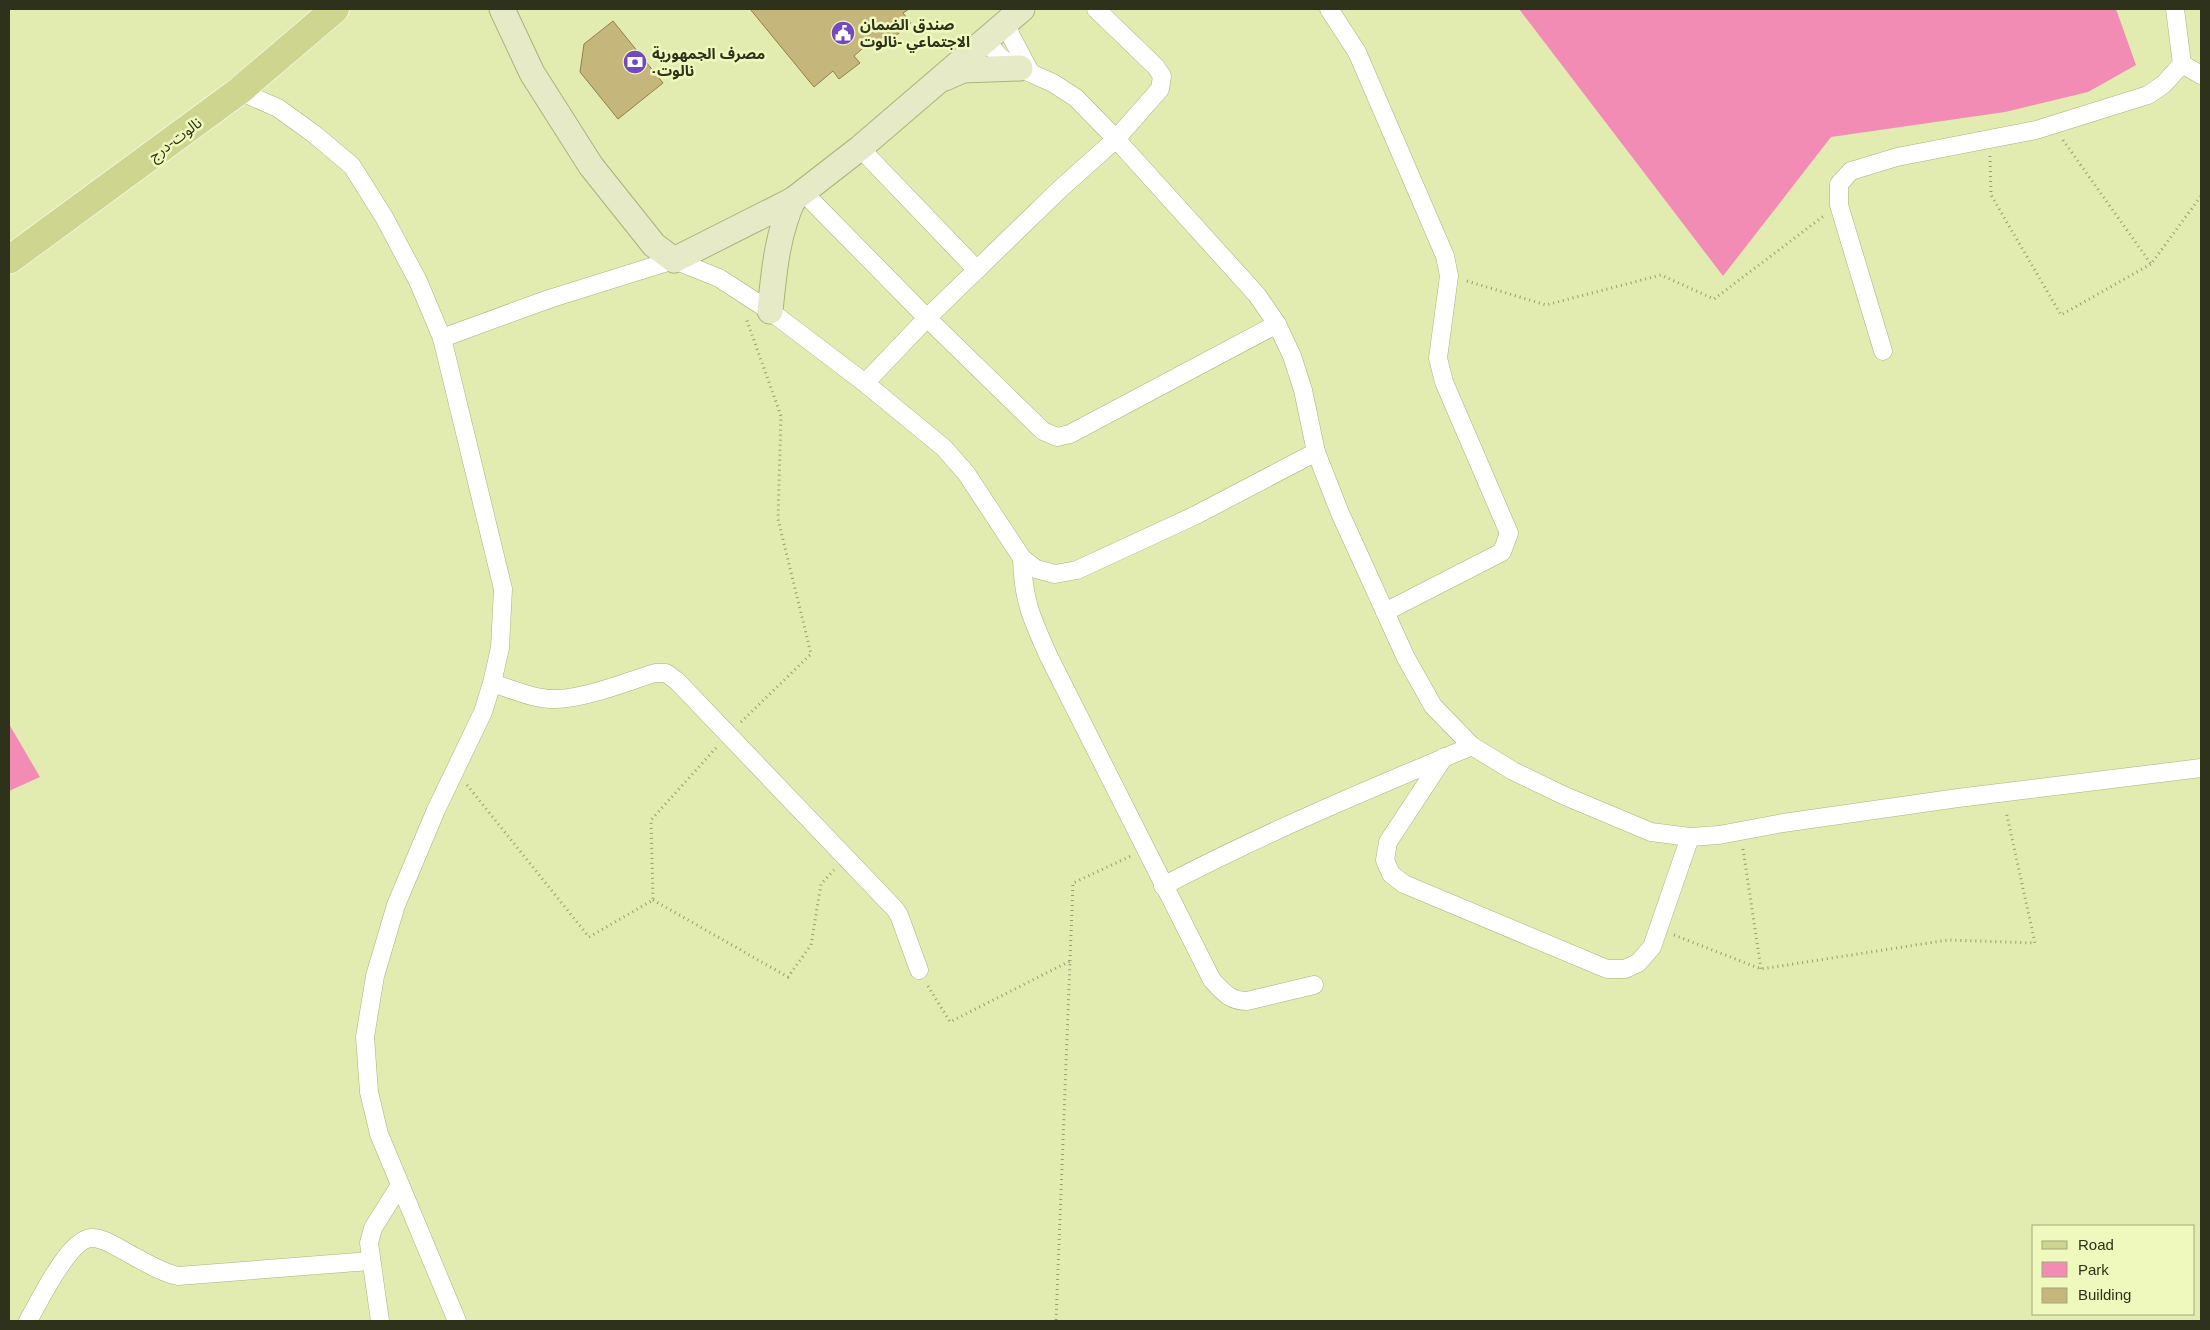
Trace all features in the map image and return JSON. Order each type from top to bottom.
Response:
[{"type":"main road","name":"نالوت-درج","points":[[9,260],[239,91],[335,9]]},
{"type":"street","points":[[502,9],[532,73],[591,166],[654,245],[674,260],[719,278],[770,311],[865,383],[944,448],[966,473],[1022,558],[1036,569],[1055,574],[1077,570],[1196,515],[1316,452]]},
{"type":"street","points":[[865,383],[927,318],[1059,190],[1116,139],[1160,89],[1162,76],[1156,67],[1096,9]]},
{"type":"street","points":[[1329,9],[1357,52],[1446,256],[1449,276],[1438,358],[1444,382],[1509,533],[1502,552],[1385,612]]},
{"type":"street","points":[[1884,351],[1840,204],[1839,184],[1851,171],[1896,157],[2052,125],[2148,95],[2164,84],[2182,64],[2175,9]]},
{"type":"street","points":[[442,338],[549,299],[674,260],[798,196],[860,148],[1014,15]]},
{"type":"street","points":[[1014,15],[1011,36],[1025,70]]},
{"type":"street","points":[[985,40],[1000,57],[1053,83],[1076,98],[1116,139],[1258,295],[1277,324],[1292,356],[1303,390],[1316,452],[1340,513],[1406,658],[1433,706],[1472,746],[1513,771],[1565,796],[1651,832],[1690,837],[2002,793],[2201,768]]},
{"type":"street","points":[[2182,64],[2201,75]]},
{"type":"street","points":[[936,82],[963,70],[1025,70]]},
{"type":"street","points":[[239,91],[278,108],[314,134],[352,166],[384,217],[418,280],[442,338],[502,589],[500,648],[492,683],[483,712],[455,770],[396,905],[375,976],[365,1037],[369,1092],[379,1134],[457,1321]]},
{"type":"street","points":[[860,148],[977,270]]},
{"type":"street","points":[[770,311],[775,259],[780,232],[798,196]]},
{"type":"street","points":[[798,196],[1043,431],[1056,437],[1070,434],[1277,324]]},
{"type":"street","points":[[1022,558],[1023,586],[1030,615],[1145,850],[1212,980],[1226,996],[1236,1001],[1247,1001],[1314,985]]},
{"type":"street","points":[[492,683],[542,698],[557,699],[576,696],[655,673],[666,673],[677,680],[899,915],[919,970]]},
{"type":"street","points":[[1163,886],[1224,854],[1349,797],[1472,746]]},
{"type":"street","points":[[1444,757],[1388,842],[1385,860],[1391,874],[1404,884],[1607,969],[1625,969],[1638,963],[1652,947],[1690,837]]},
{"type":"street","points":[[380,1321],[370,1261],[369,1243],[373,1228],[400,1185]]},
{"type":"street","points":[[28,1321],[67,1255],[78,1243],[91,1238],[110,1243],[166,1273],[178,1276],[370,1261]]},
{"type":"path","points":[[2052,125],[2151,264]]},
{"type":"path","points":[[1989,139],[1991,195],[2061,316],[2151,264],[2201,196]]},
{"type":"path","points":[[1449,276],[1546,305],[1661,274],[1714,299],[1840,204]]},
{"type":"path","points":[[653,900],[650,820],[728,735],[811,654],[778,519],[781,416],[736,289]]},
{"type":"path","points":[[455,770],[589,937],[653,900]]},
{"type":"path","points":[[1658,929],[1761,969],[1948,940],[2035,943],[2002,793]]},
{"type":"path","points":[[1740,831],[1761,969]]},
{"type":"path","points":[[1056,1321],[1073,883],[1145,850]]},
{"type":"path","points":[[653,900],[788,976],[811,945],[821,884],[846,858]]},
{"type":"path","points":[[919,970],[950,1022],[1070,961]]},
{"type":"green space","points":[[1519,9],[2116,9],[2136,65],[2088,92],[2005,112],[1831,137],[1723,276]]},
{"type":"green space","points":[[9,724],[40,777],[9,791]]},
{"type":"building","points":[[750,9],[909,9],[903,13],[911,23],[879,50],[871,41],[854,56],[860,63],[839,79],[833,71],[814,87]]},
{"type":"building","points":[[613,21],[663,83],[618,119],[580,72],[584,44]]},
{"type":"place","name":"صندق الضمان الاجتماعي -نالوت","points":[[843,33]]},
{"type":"place","name":"مصرف الجمهورية -نالوت","points":[[635,62]]}]
